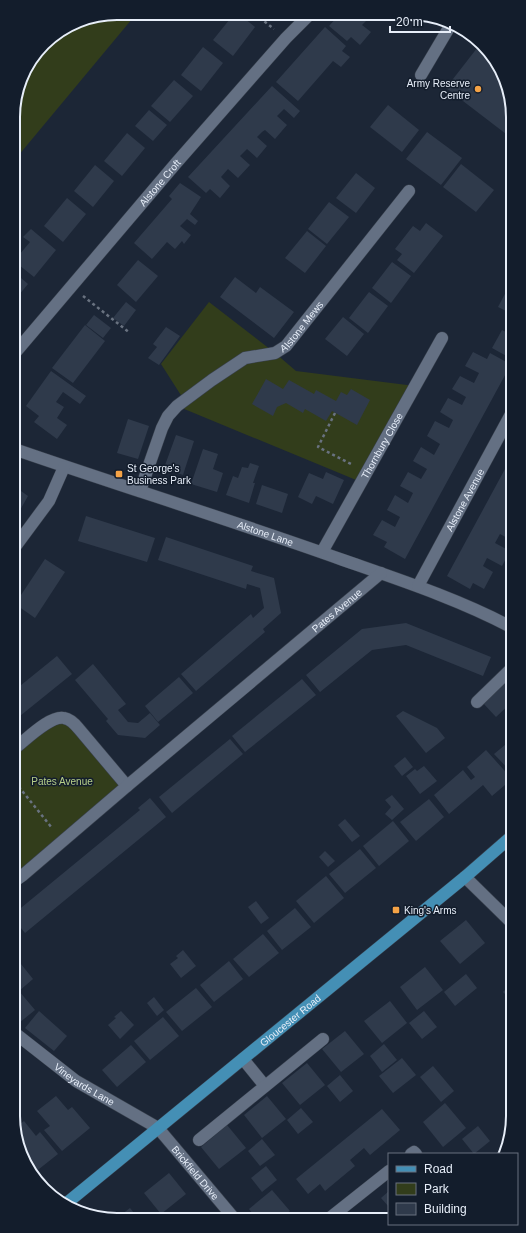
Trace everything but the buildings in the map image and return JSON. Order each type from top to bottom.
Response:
[{"type":"main road","name":"Gloucester Road","points":[[70,1200],[465,877],[506,841]]},
{"type":"street","name":"Alstone Croft","points":[[20,347],[177,162],[286,38],[304,20]]},
{"type":"street","points":[[420,75],[449,28]]},
{"type":"street","name":"Alstone Mews","points":[[140,491],[162,428],[168,416],[177,406],[245,358],[275,353],[286,346],[409,191]]},
{"type":"street","name":"Thornbury Close","points":[[322,552],[442,338]]},
{"type":"street","name":"Alstone Avenue","points":[[418,586],[506,421]]},
{"type":"street","name":"Alstone Lane","points":[[20,451],[322,552],[418,586],[473,609],[506,626]]},
{"type":"street","points":[[20,540],[49,501],[64,467]]},
{"type":"street","name":"Pates Avenue","points":[[20,877],[380,573]]},
{"type":"street","points":[[477,702],[506,674]]},
{"type":"street","points":[[20,744],[48,722],[57,718],[65,718],[73,722],[127,786]]},
{"type":"street","points":[[465,877],[506,916]]},
{"type":"street","name":"Vineyards Lane","points":[[20,1037],[76,1081],[158,1128]]},
{"type":"street","points":[[199,1140],[323,1038]]},
{"type":"street","points":[[243,1058],[265,1086]]},
{"type":"street","name":"Brickfield Drive","points":[[158,1128],[230,1213]]},
{"type":"street","points":[[336,1213],[388,1172]]},
{"type":"path","points":[[263,20],[286,38]]},
{"type":"path","points":[[70,287],[130,333]]},
{"type":"path","points":[[335,413],[318,447],[367,472]]},
{"type":"path","points":[[20,788],[62,842]]},
{"type":"green space","points":[[131,20],[20,154],[20,111],[23,92],[30,74],[44,53],[63,36],[80,27],[105,21]]},
{"type":"green space","points":[[209,302],[296,371],[415,386],[361,482],[177,406],[184,400],[161,364]]},
{"type":"green space","name":"Pates Avenue","points":[[65,718],[127,786],[20,877],[20,745]]},
{"type":"place","name":"Army Reserve Centre","points":[[478,89]]},
{"type":"place","name":"St George's Business Park","points":[[119,474]]},
{"type":"place","name":"King's Arms","points":[[396,910]]}]
